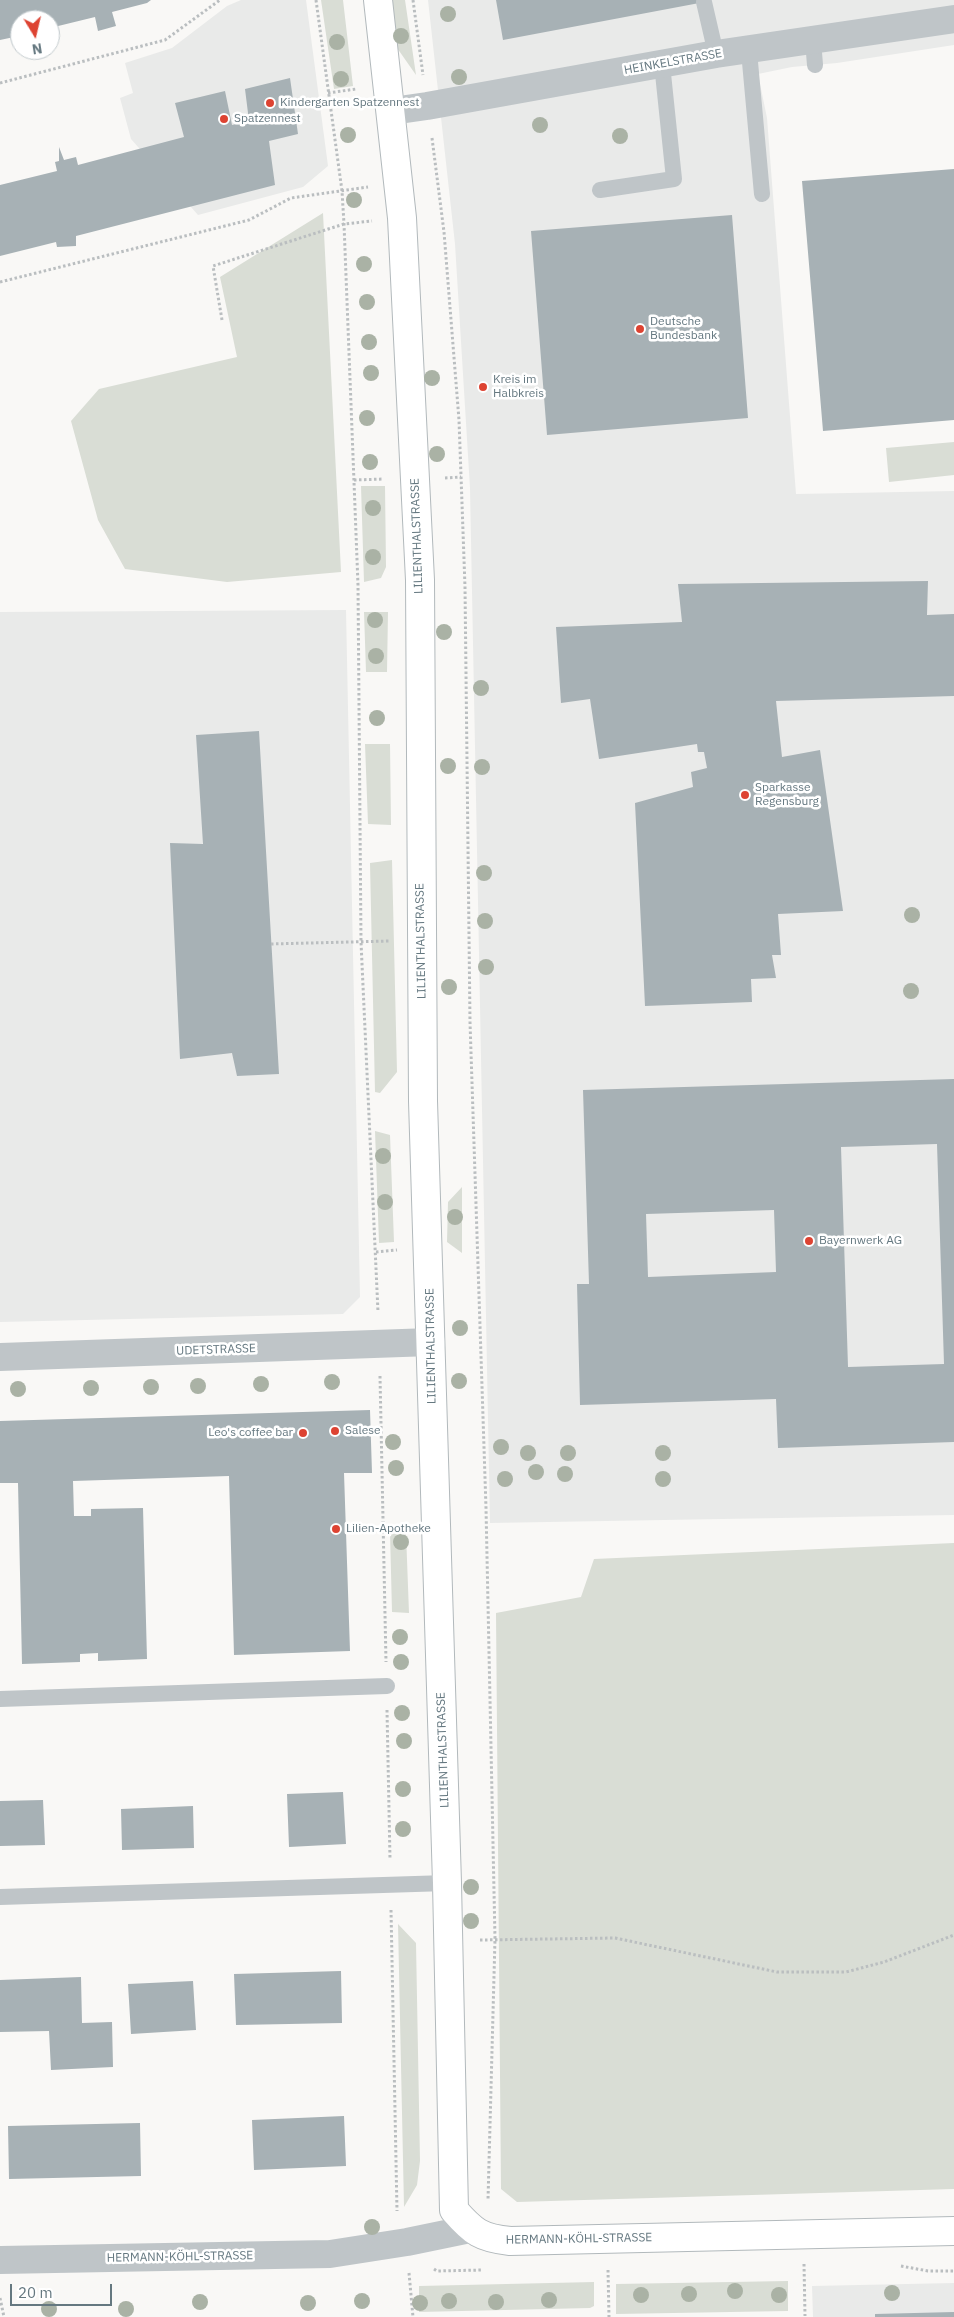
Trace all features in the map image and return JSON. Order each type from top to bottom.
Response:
[{"type":"street","name":"LILIENTHALSTRASSE","points":[[378,0],[392,111],[402,218],[420,580],[420,940],[423,1101],[432,1342],[432,1429],[447,1883],[454,2210],[470,2229]]},
{"type":"street","name":"HEINKELSTRASSE","points":[[392,111],[716,54],[749,51],[814,52],[954,18]]},
{"type":"street","name":"UDETSTRASSE","points":[[0,1357],[432,1342]]},
{"type":"street","name":"HERMANN-KÖHL-STRASSE","points":[[0,2260],[330,2254],[407,2242],[470,2229],[488,2239],[510,2242],[803,2233],[954,2231]]},
{"type":"lane","points":[[704,2],[716,54]]},
{"type":"lane","points":[[749,51],[762,194]]},
{"type":"lane","points":[[600,190],[674,179],[662,64]]},
{"type":"lane","points":[[0,1699],[387,1686]]},
{"type":"lane","points":[[0,1897],[447,1883]]},
{"type":"path","points":[[0,83],[165,40],[220,0]]},
{"type":"path","points":[[414,0],[444,232],[457,400],[465,587],[470,1022],[486,1508],[495,1939],[488,2203]]},
{"type":"path","points":[[0,282],[249,220],[291,198],[399,182]]},
{"type":"path","points":[[222,320],[212,266],[344,224],[402,218]]},
{"type":"path","points":[[271,944],[420,940]]},
{"type":"path","points":[[448,1941],[615,1938],[778,1972],[846,1972],[884,1962],[954,1935]]},
{"type":"path","points":[[803,2233],[805,2316]]},
{"type":"path","points":[[607,2238],[609,2317]]},
{"type":"path","points":[[407,2242],[413,2317]]},
{"type":"path","points":[[0,2298],[4,2317]]},
{"type":"shaded area","name":"Spatzennest","points":[[241,0],[306,0],[328,166],[303,187],[198,215],[131,139],[120,98],[133,93],[125,63],[172,48],[227,6]]},
{"type":"shaded area","points":[[321,0],[343,0],[353,86],[334,89]]},
{"type":"shaded area","points":[[389,0],[405,0],[416,75],[395,45]]},
{"type":"shaded area","points":[[428,0],[954,0],[954,45],[837,63],[792,67],[758,74],[767,118],[796,494],[954,491],[954,1515],[490,1523],[470,488],[455,244]]},
{"type":"shaded area","points":[[323,213],[341,572],[227,582],[125,569],[98,520],[71,421],[99,389],[237,357],[220,277]]},
{"type":"shaded area","points":[[954,442],[954,475],[889,482],[886,448]]},
{"type":"shaded area","points":[[361,486],[385,486],[386,567],[381,578],[364,582]]},
{"type":"shaded area","points":[[346,610],[360,1297],[343,1314],[0,1322],[0,612]]},
{"type":"shaded area","points":[[364,612],[388,612],[387,672],[366,672]]},
{"type":"shaded area","points":[[365,744],[390,744],[391,825],[368,824]]},
{"type":"shaded area","points":[[392,860],[397,1072],[380,1093],[375,1092],[370,863]]},
{"type":"shaded area","points":[[375,1131],[390,1135],[394,1242],[379,1243]]},
{"type":"shaded area","points":[[462,1187],[462,1253],[447,1242],[448,1202]]},
{"type":"shaded area","points":[[390,1532],[406,1533],[409,1613],[392,1612]]},
{"type":"shaded area","points":[[954,1543],[954,2189],[517,2202],[501,2189],[496,1613],[581,1597],[594,1559]]},
{"type":"shaded area","points":[[398,1924],[416,1943],[420,2161],[417,2185],[404,2207]]},
{"type":"shaded area","points":[[788,2281],[788,2311],[616,2314],[616,2284]]},
{"type":"shaded area","points":[[594,2282],[594,2306],[590,2308],[419,2312],[419,2286]]},
{"type":"shaded area","points":[[954,2283],[954,2317],[813,2317],[812,2286]]},
{"type":"building","points":[[0,0],[151,0],[147,3],[112,12],[116,26],[98,31],[95,17],[60,26],[60,10],[10,10],[10,38],[0,40]]},
{"type":"building","points":[[496,0],[710,0],[710,1],[503,40]]},
{"type":"building","points":[[290,78],[298,134],[269,141],[275,185],[76,236],[76,246],[57,247],[56,242],[0,256],[0,185],[57,171],[55,162],[59,161],[59,147],[64,160],[76,157],[78,165],[184,137],[175,103],[225,91],[232,125],[249,121],[245,89]]},
{"type":"building","points":[[954,169],[954,420],[823,431],[802,181]]},
{"type":"building","name":"Deutsche Bundesbank","points":[[732,215],[748,418],[547,435],[531,231]]},
{"type":"building","name":"Sparkasse Regensburg","points":[[928,581],[927,615],[954,614],[954,696],[776,701],[782,757],[820,750],[843,911],[778,914],[781,955],[772,955],[776,978],[751,979],[752,1002],[645,1006],[635,803],[693,787],[691,772],[707,768],[704,752],[698,752],[697,744],[599,759],[590,699],[561,703],[556,627],[682,622],[678,584]]},
{"type":"building","points":[[259,731],[279,1074],[237,1076],[232,1053],[180,1059],[170,843],[203,844],[196,735]]},
{"type":"building","name":"Bayernwerk AG","points":[[954,1079],[954,1442],[778,1448],[776,1399],[580,1405],[577,1284],[589,1284],[583,1090]],"holes":[[[937,1144],[944,1364],[848,1367],[841,1147]],[[774,1210],[776,1272],[648,1277],[646,1214]]]},
{"type":"building","points":[[370,1410],[372,1473],[344,1473],[350,1651],[234,1655],[229,1476],[73,1481],[74,1516],[91,1516],[91,1509],[143,1508],[147,1659],[98,1661],[98,1653],[80,1654],[80,1662],[22,1664],[18,1483],[0,1483],[0,1421]]},
{"type":"building","points":[[343,1792],[346,1844],[289,1847],[287,1794]]},
{"type":"building","points":[[43,1800],[45,1845],[0,1846],[0,1801]]},
{"type":"building","points":[[193,1806],[194,1848],[122,1850],[121,1809]]},
{"type":"building","points":[[341,1971],[342,2023],[236,2025],[234,1974]]},
{"type":"building","points":[[81,1977],[82,2023],[112,2022],[113,2067],[51,2070],[49,2031],[0,2032],[0,1980]]},
{"type":"building","points":[[193,1981],[196,2030],[131,2034],[128,1984]]},
{"type":"building","points":[[344,2116],[346,2166],[254,2170],[252,2120]]},
{"type":"building","points":[[140,2123],[141,2176],[9,2179],[8,2126]]},
{"type":"building","points":[[954,2312],[954,2317],[875,2317],[875,2314]]},
{"type":"place","name":"Kindergarten Spatzennest","points":[[270,103]]},
{"type":"place","name":"Spatzennest","points":[[224,119]]},
{"type":"place","name":"Deutsche Bundesbank","points":[[640,329]]},
{"type":"place","name":"Kreis im Halbkreis","points":[[483,387]]},
{"type":"place","name":"Sparkasse Regensburg","points":[[745,795]]},
{"type":"place","name":"Bayernwerk AG","points":[[809,1241]]},
{"type":"place","name":"Salese","points":[[335,1431]]},
{"type":"place","name":"Leo's coffee bar","points":[[303,1433]]},
{"type":"place","name":"Lilien-Apotheke","points":[[336,1529]]}]
